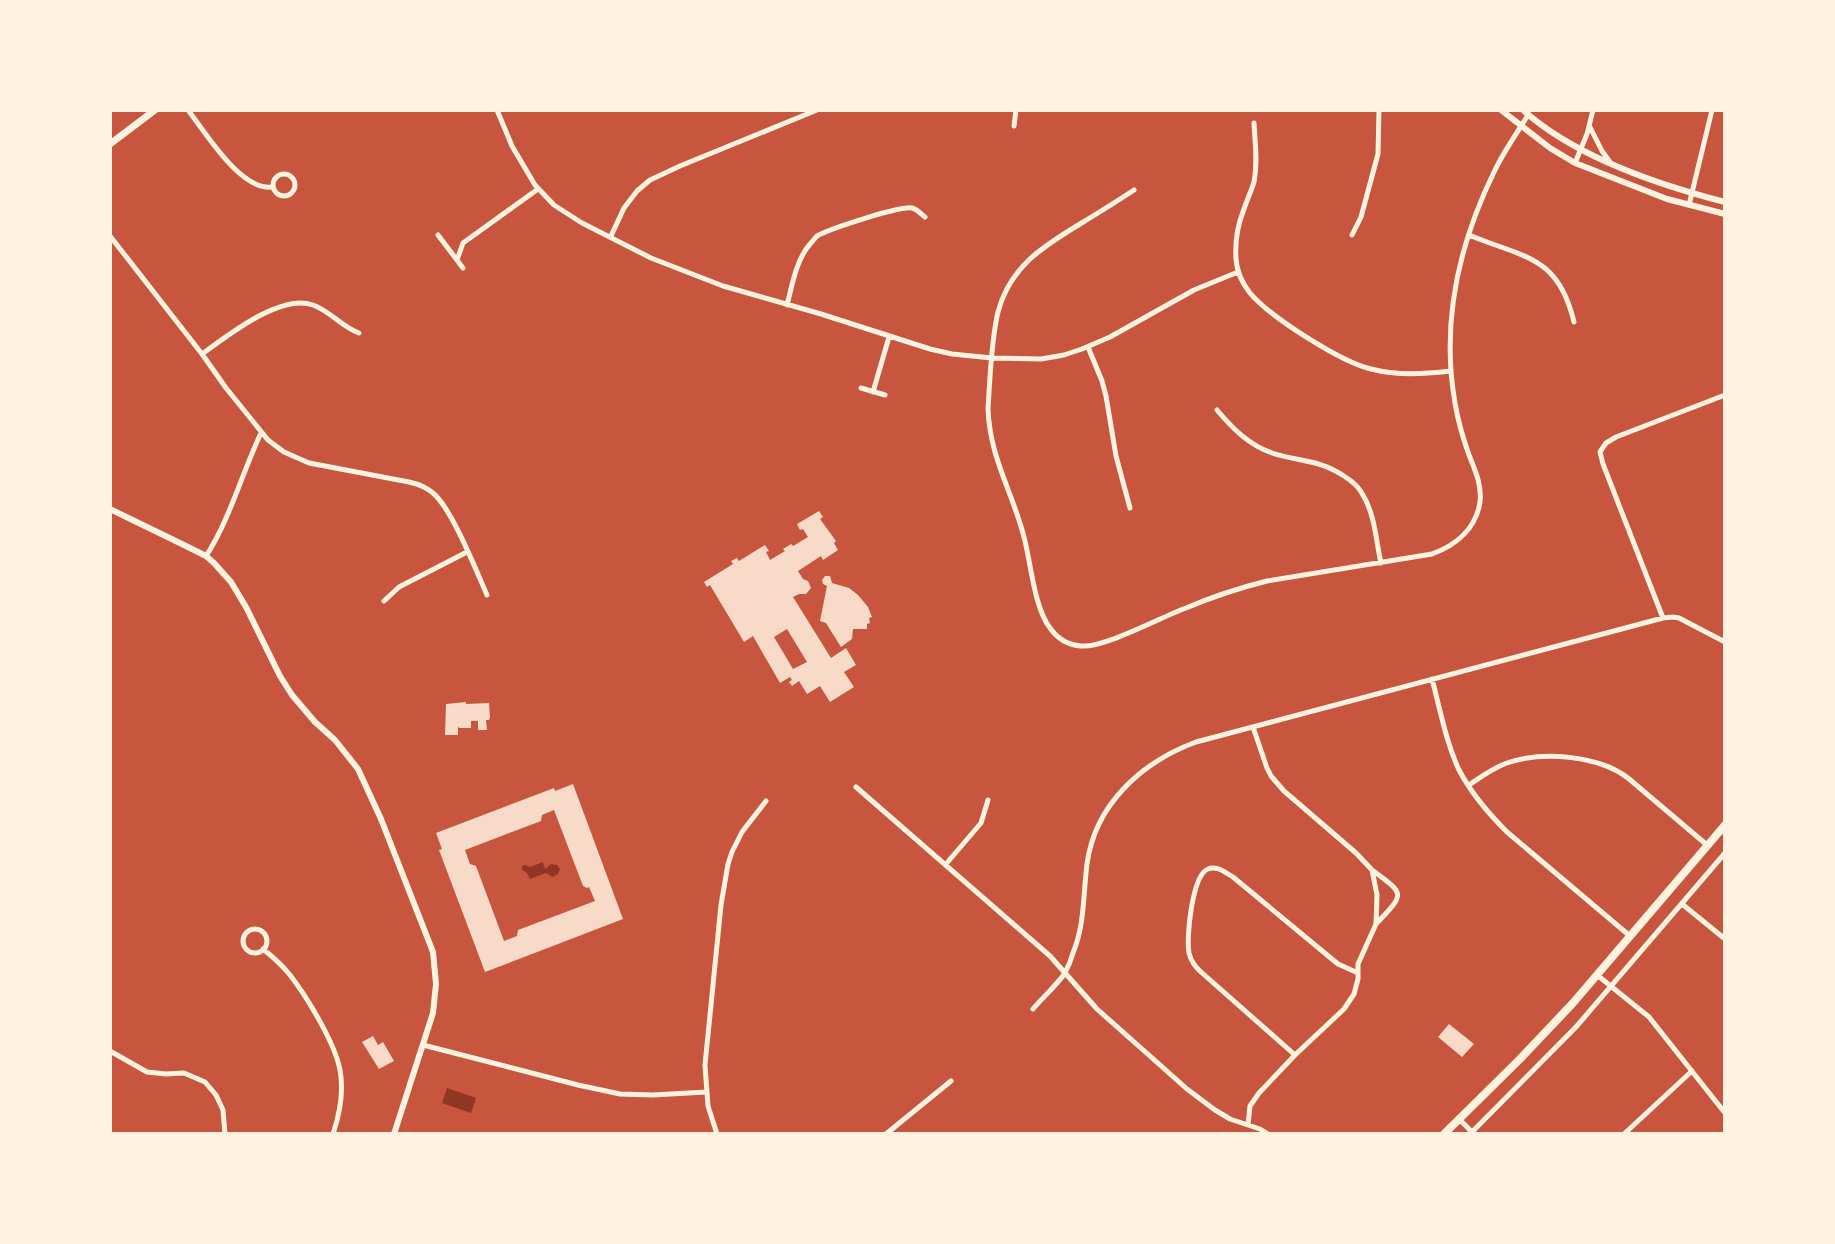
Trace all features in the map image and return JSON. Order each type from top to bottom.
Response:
[{"type":"main road","points":[[110,144],[155,110]]},
{"type":"main road","points":[[1444,1134],[1520,1059],[1597,975],[1707,845],[1724,829]]},
{"type":"street","points":[[188,110],[240,174],[261,187],[273,187]]},
{"type":"street","points":[[497,110],[518,156],[538,189],[564,212],[651,258],[696,276],[941,351],[992,358],[1052,358],[1110,337],[1194,290],[1238,272]]},
{"type":"street","points":[[611,236],[624,208],[650,180],[817,110]]},
{"type":"street","points":[[1014,126],[1016,110]]},
{"type":"street","points":[[1352,235],[1361,217],[1378,154],[1379,110]]},
{"type":"street","points":[[1501,110],[1550,148],[1575,163],[1667,199],[1725,214]]},
{"type":"street","points":[[1575,163],[1590,127],[1593,110]]},
{"type":"street","points":[[1689,205],[1713,110]]},
{"type":"street","points":[[1134,190],[1056,238],[1024,264],[1006,290],[998,312],[992,358],[988,423],[993,451],[1022,528],[1040,608],[1046,624],[1056,636],[1082,647],[1095,645],[1243,587],[1442,551],[1458,540],[1474,522],[1480,501],[1479,483],[1458,417],[1451,371],[1449,336],[1454,288],[1469,235],[1495,170],[1521,126],[1525,112],[1564,141],[1581,149],[1672,187],[1725,202]]},
{"type":"street","points":[[1254,123],[1256,169],[1236,240],[1238,272],[1249,292],[1283,320],[1350,362],[1393,373],[1428,374],[1451,371]]},
{"type":"street","points":[[1590,127],[1610,162]]},
{"type":"street","points":[[284,174],[293,179],[295,186],[293,192],[286,196],[276,193],[273,187],[277,177],[284,174]]},
{"type":"street","points":[[457,260],[463,243],[538,189]]},
{"type":"street","points":[[787,305],[802,257],[816,237],[848,224],[900,209],[911,208],[925,217]]},
{"type":"street","points":[[438,235],[463,268]]},
{"type":"street","points":[[1469,235],[1533,260],[1550,271],[1559,283],[1574,322]]},
{"type":"street","points":[[110,236],[261,433],[284,452],[309,463],[409,482],[434,493],[444,506],[487,595]]},
{"type":"street","points":[[445,242],[463,243]]},
{"type":"street","points":[[202,354],[253,321],[293,303],[313,305],[348,329],[359,333]]},
{"type":"street","points":[[873,392],[889,337]]},
{"type":"street","points":[[1088,347],[1106,396],[1116,456],[1130,508]]},
{"type":"street","points":[[861,388],[885,395]]},
{"type":"street","points":[[1663,618],[1603,464],[1601,452],[1606,443],[1616,437],[1725,395]]},
{"type":"street","points":[[1217,410],[1240,435],[1261,448],[1320,463],[1352,482],[1362,492],[1369,506],[1381,563]]},
{"type":"street","points":[[206,556],[226,517],[261,433]]},
{"type":"street","points":[[110,509],[206,556],[231,582],[292,695],[344,751],[364,778],[433,952],[436,974],[433,1013],[394,1134]]},
{"type":"street","points":[[384,601],[398,587],[467,552]]},
{"type":"street","points":[[1033,1009],[1065,972],[1078,941],[1088,861],[1102,821],[1126,785],[1173,751],[1196,742],[1663,618],[1679,618],[1725,642]]},
{"type":"street","points":[[1432,679],[1459,769],[1489,814],[1630,936]]},
{"type":"street","points":[[1248,1125],[1254,1100],[1350,1001],[1357,987],[1358,964],[1362,953],[1376,924],[1398,901],[1399,895],[1397,889],[1284,791],[1267,768],[1253,727]]},
{"type":"street","points":[[1469,785],[1500,766],[1523,760],[1564,758],[1602,764],[1619,771],[1707,845]]},
{"type":"street","points":[[856,787],[1050,956],[1097,1009],[1186,1089],[1230,1119],[1268,1134]]},
{"type":"street","points":[[946,864],[981,823],[988,800]]},
{"type":"street","points":[[717,1134],[708,1106],[705,1065],[716,947],[728,864],[742,832],[766,801]]},
{"type":"street","points":[[1459,1119],[1472,1132],[1541,1064],[1612,986],[1725,853]]},
{"type":"street","points":[[1295,1055],[1193,962],[1188,934],[1195,890],[1201,874],[1210,868],[1219,869],[1233,877],[1338,964],[1358,973]]},
{"type":"street","points":[[1372,870],[1377,895],[1376,924]]},
{"type":"street","points":[[1682,904],[1725,939]]},
{"type":"street","points":[[256,929],[263,933],[266,943],[263,949],[256,953],[248,951],[243,941],[246,933],[256,929]]},
{"type":"street","points":[[263,949],[291,976],[333,1048],[341,1073],[341,1093],[333,1134]]},
{"type":"street","points":[[1597,975],[1649,1017],[1725,1114]]},
{"type":"street","points":[[423,1045],[620,1094],[706,1092]]},
{"type":"street","points":[[110,1051],[147,1072],[184,1073],[205,1082],[216,1095],[223,1110],[225,1134]]},
{"type":"street","points":[[1624,1134],[1692,1071]]},
{"type":"street","points":[[886,1134],[951,1081]]},
{"type":"shaded area","points":[[543,862],[545,869],[551,864],[557,865],[560,869],[558,874],[553,877],[546,873],[530,879],[522,870],[522,866],[530,867]]},
{"type":"shaded area","points":[[447,1088],[476,1098],[471,1113],[442,1103]]},
{"type":"building","points":[[819,511],[823,517],[820,519],[836,541],[834,543],[838,550],[823,560],[821,556],[798,571],[811,588],[806,594],[793,597],[831,658],[846,648],[856,665],[844,672],[854,687],[830,702],[820,686],[807,694],[799,681],[792,686],[790,677],[780,683],[753,636],[744,642],[710,585],[707,587],[704,582],[733,564],[731,561],[737,558],[739,561],[765,545],[770,560],[791,544],[793,546],[808,537],[797,524]],"holes":[[[787,629],[807,662],[793,669],[774,637]]]},
{"type":"building","points":[[825,576],[830,576],[832,583],[849,588],[858,595],[872,617],[869,618],[867,629],[853,629],[852,639],[841,647],[826,623],[820,621],[827,586],[822,580]]},
{"type":"building","points":[[489,703],[487,730],[478,730],[478,721],[471,721],[471,728],[458,726],[458,735],[445,735],[446,704]]},
{"type":"building","points":[[573,784],[623,919],[485,972],[439,850],[442,849],[436,833],[554,788],[555,791]],"holes":[[[554,810],[583,886],[589,887],[595,901],[518,930],[517,936],[504,941],[476,866],[470,864],[465,850],[541,821],[542,815]]]},
{"type":"building","points":[[1449,1024],[1474,1044],[1462,1057],[1438,1037]]},
{"type":"building","points":[[373,1036],[378,1045],[383,1042],[394,1061],[379,1069],[362,1042]]}]
